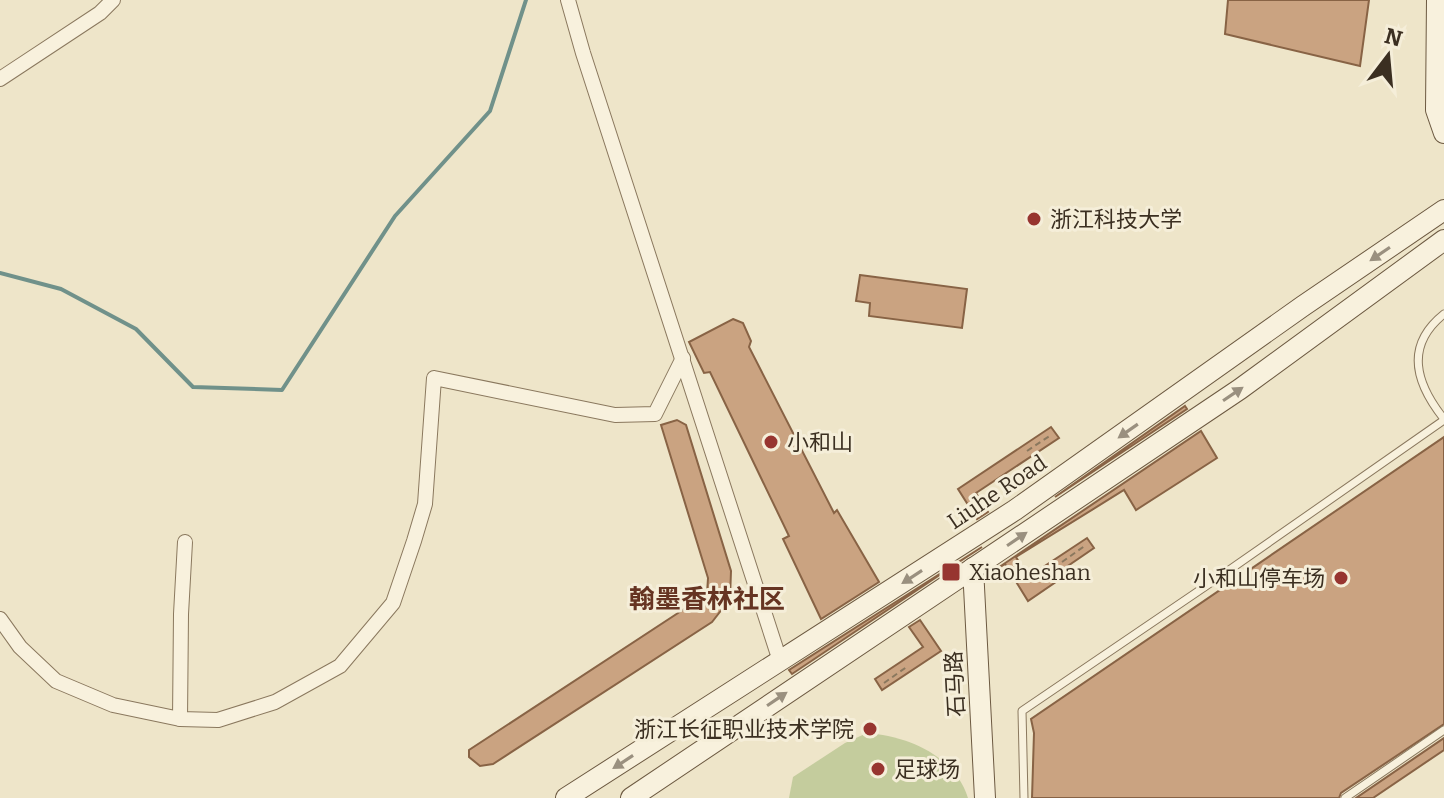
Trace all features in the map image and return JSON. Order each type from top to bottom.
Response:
[{"type":"main road","points":[[1437,0],[1436,110],[1444,133]]},
{"type":"main road","name":"Liuhe Road","points":[[566,798],[1015,510],[1444,210]]},
{"type":"main road","points":[[631,798],[1240,389],[1444,240]]},
{"type":"main road","name":"石马路","points":[[973,568],[985,798]]},
{"type":"street","points":[[0,79],[100,13],[113,0]]},
{"type":"street","points":[[568,0],[780,661]]},
{"type":"street","points":[[0,619],[20,647],[56,681],[113,705],[180,719],[218,720],[275,702],[340,666],[393,603],[425,504],[434,378],[615,415],[655,414],[683,358]]},
{"type":"street","points":[[180,719],[185,542]]},
{"type":"lane","points":[[1024,798],[1022,711],[1444,419],[1422,387],[1418,369],[1419,347],[1431,325],[1444,314]]},
{"type":"lane","points":[[1345,798],[1444,730]]},
{"type":"path","points":[[1027,451],[1051,435]]},
{"type":"path","points":[[1062,562],[1086,545]]},
{"type":"path","points":[[884,683],[908,666]]},
{"type":"green space","name":"足球场","points":[[867,733],[898,739],[928,751],[952,771],[962,783],[968,798],[789,798],[793,777],[845,743]]},
{"type":"building","points":[[1228,0],[1369,0],[1360,66],[1225,34]]},
{"type":"building","points":[[860,275],[967,289],[962,328],[869,316],[870,303],[856,301]]},
{"type":"building","name":"小和山","points":[[733,319],[743,323],[751,341],[749,347],[834,513],[837,510],[879,582],[821,619],[783,539],[789,536],[710,372],[704,373],[689,342]]},
{"type":"building","points":[[1185,406],[1187,409],[1055,497]]},
{"type":"building","points":[[677,420],[686,425],[731,571],[730,599],[712,622],[493,764],[480,766],[469,757],[469,750],[707,594],[708,578],[661,425]]},
{"type":"building","points":[[1051,427],[1059,438],[976,493],[988,512],[977,519],[958,489]]},
{"type":"building","points":[[1201,431],[1217,458],[1136,510],[1124,490],[1016,557],[1028,577],[1087,538],[1094,548],[1062,570],[1066,575],[1028,601],[1005,564],[986,576]]},
{"type":"building","name":"小和山停车场","points":[[1444,437],[1444,724],[1341,793],[1339,798],[1032,798],[1034,733],[1031,719]]},
{"type":"building","points":[[982,547],[792,674],[789,670]]},
{"type":"building","points":[[920,620],[941,651],[882,690],[875,679],[923,647],[909,627]]},
{"type":"building","points":[[1444,738],[1444,750],[1373,798],[1356,798]]},
{"type":"waterway","points":[[0,273],[61,289],[136,329],[193,387],[282,390],[395,216],[490,111],[526,0]]},
{"type":"place","name":"浙江科技大学","points":[[1034,219]]},
{"type":"place","name":"小和山","points":[[771,442]]},
{"type":"place","name":"Xiaoheshan","points":[[951,572]]},
{"type":"place","name":"小和山停车场","points":[[1341,578]]},
{"type":"place","name":"浙江长征职业技术学院","points":[[870,729]]},
{"type":"place","name":"足球场","points":[[878,769]]},
{"type":"district","name":"翰墨香林社区","points":[[707,599]]}]
